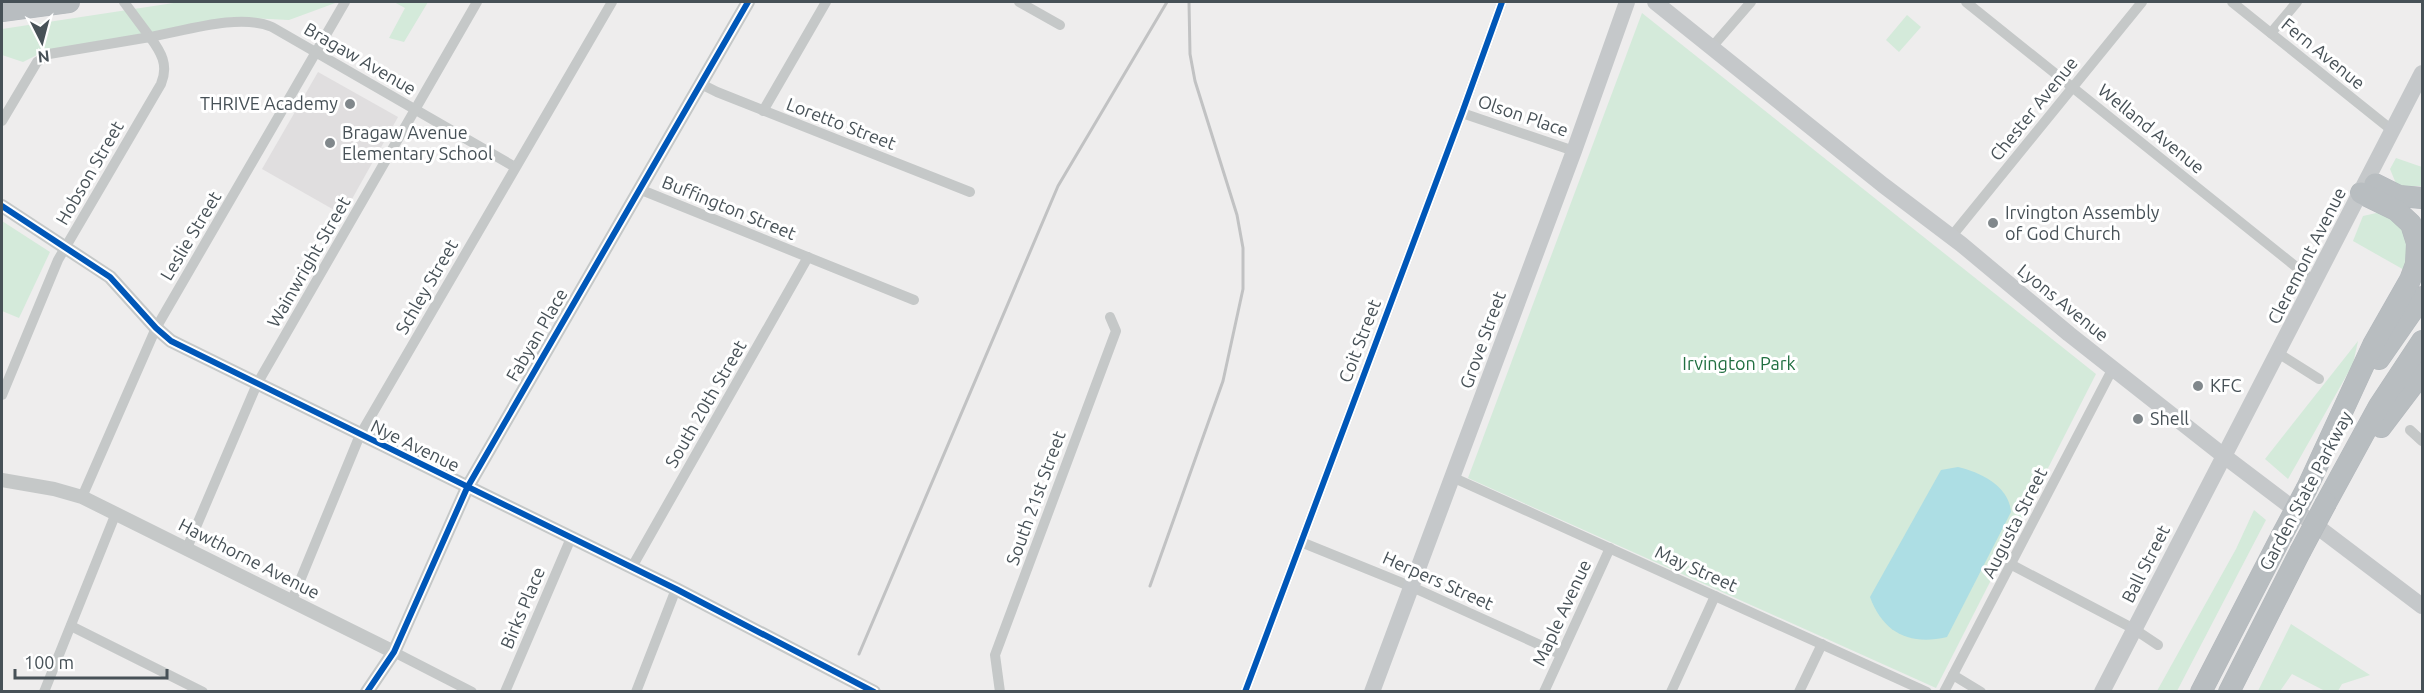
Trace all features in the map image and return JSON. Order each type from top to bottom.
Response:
[{"type":"highway","points":[[2,11],[69,2]]},
{"type":"highway","points":[[2364,187],[2400,196],[2422,198]]},
{"type":"highway","points":[[2307,488],[2366,359],[2416,264],[2416,236],[2407,219],[2364,187]]},
{"type":"highway","name":"Garden State Parkway","points":[[2201,692],[2281,537],[2370,373],[2422,297]]},
{"type":"highway","name":"Garden State Parkway","points":[[2229,692],[2300,552],[2379,406],[2422,341]]},
{"type":"highway","points":[[2326,503],[2422,373]]},
{"type":"main road","name":"Grove Street","points":[[1372,692],[1574,151],[1627,2]]},
{"type":"main road","name":"Lyons Avenue","points":[[1655,2],[2224,456],[2422,606]]},
{"type":"main road","name":"Cleremont Avenue","points":[[2224,456],[2422,73]]},
{"type":"main road","name":"Ball Street","points":[[2102,692],[2224,456]]},
{"type":"street","points":[[124,2],[150,37]]},
{"type":"street","name":"Leslie Street","points":[[82,497],[156,328],[345,2]]},
{"type":"street","name":"Wainwright Street","points":[[188,548],[257,384],[477,2]]},
{"type":"street","name":"Schley Street","points":[[292,600],[360,435],[612,2]]},
{"type":"street","name":"Fabyan Place","points":[[367,692],[394,652],[467,488],[748,2]]},
{"type":"street","points":[[763,111],[826,2]]},
{"type":"street","points":[[1019,2],[1059,25]]},
{"type":"street","name":"Coit Street","points":[[1245,692],[1502,2]]},
{"type":"street","points":[[1712,47],[1751,2]]},
{"type":"street","name":"Welland Avenue","points":[[1966,2],[2315,282]]},
{"type":"street","name":"Chester Avenue","points":[[1951,237],[2142,2]]},
{"type":"street","name":"Fern Avenue","points":[[2232,2],[2393,131]]},
{"type":"street","points":[[2271,33],[2297,2]]},
{"type":"street","name":"Bragaw Avenue","points":[[2,121],[40,58],[54,53],[235,22],[257,22],[272,27],[515,167]]},
{"type":"street","name":"Hobson Street","points":[[2,395],[58,260],[163,79],[163,57],[150,37]]},
{"type":"street","name":"Loretto Street","points":[[701,84],[763,111],[970,192]]},
{"type":"street","name":"Olson Place","points":[[1462,113],[1574,151]]},
{"type":"street","name":"Buffington Street","points":[[639,189],[914,300]]},
{"type":"street","name":"Nye Avenue","points":[[2,206],[110,277],[156,328],[171,340],[467,488],[676,589],[874,692]]},
{"type":"street","name":"South 20th Street","points":[[632,567],[808,257]]},
{"type":"street","name":"South 21st Street","points":[[1000,692],[995,655],[1116,331],[1110,317]]},
{"type":"street","points":[[2278,353],[2319,379]]},
{"type":"street","name":"Augusta Street","points":[[1944,692],[2113,368]]},
{"type":"street","points":[[2410,430],[2422,441]]},
{"type":"street","name":"May Street","points":[[1452,477],[1927,692]]},
{"type":"street","name":"Hawthorne Avenue","points":[[2,480],[54,489],[82,497],[472,692]]},
{"type":"street","points":[[44,692],[116,513]]},
{"type":"street","name":"Birks Place","points":[[505,692],[571,538]]},
{"type":"street","name":"Herpers Street","points":[[1300,542],[1412,586],[1560,654]]},
{"type":"street","name":"Maple Avenue","points":[[1544,692],[1610,548]]},
{"type":"street","points":[[2012,565],[2134,629],[2158,645]]},
{"type":"street","points":[[636,692],[676,589]]},
{"type":"street","points":[[1671,692],[1714,596]]},
{"type":"street","points":[[71,626],[203,692]]},
{"type":"street","points":[[1799,692],[1822,644]]},
{"type":"street","points":[[1953,675],[1981,692]]},
{"type":"shaded area","name":"Bragaw Avenue Elementary School","points":[[318,72],[398,117],[343,215],[262,169]]},
{"type":"green space","points":[[180,2],[338,2],[289,20],[233,17],[125,41],[47,50],[23,62],[2,55],[2,29]]},
{"type":"green space","points":[[394,2],[428,2],[404,42],[389,38],[405,8]]},
{"type":"green space","name":"Irvington Park","points":[[1642,13],[2096,374],[1936,688],[1468,478]]},
{"type":"green space","points":[[1907,15],[1921,27],[1899,52],[1886,40]]},
{"type":"green space","points":[[2396,158],[2422,167],[2422,186],[2397,186],[2390,169]]},
{"type":"green space","points":[[2381,212],[2399,224],[2412,242],[2406,271],[2353,241],[2363,216]]},
{"type":"green space","points":[[2,221],[50,252],[19,318],[2,311]]},
{"type":"green space","points":[[2358,341],[2353,364],[2288,479],[2265,459]]},
{"type":"green space","points":[[2254,510],[2266,520],[2177,691],[2157,691],[2236,549]]},
{"type":"green space","points":[[2291,624],[2370,675],[2342,684],[2338,691],[2325,691],[2292,674],[2280,691],[2258,691]]},
{"type":"water","points":[[1958,467],[1975,472],[1992,482],[2005,495],[2011,512],[1947,637],[1921,640],[1910,638],[1890,628],[1882,620],[1870,597],[1941,470]]},
{"type":"railway","points":[[859,654],[1058,186],[1167,2]]},
{"type":"railway","points":[[1150,586],[1223,381],[1243,289],[1243,248],[1237,215],[1195,81],[1190,54],[1189,2]]},
{"type":"cycle path","points":[[367,692],[394,652],[467,488],[748,2]]},
{"type":"cycle path","points":[[1245,692],[1502,2]]},
{"type":"cycle path","points":[[2,206],[110,277],[156,328],[171,341],[676,589],[874,692]]},
{"type":"place","name":"THRIVE Academy","points":[[350,104]]},
{"type":"place","name":"Bragaw Avenue Elementary School","points":[[330,143]]},
{"type":"place","name":"Irvington Assembly of God Church","points":[[1993,223]]},
{"type":"place","name":"KFC","points":[[2198,386]]},
{"type":"place","name":"Shell","points":[[2138,419]]}]
